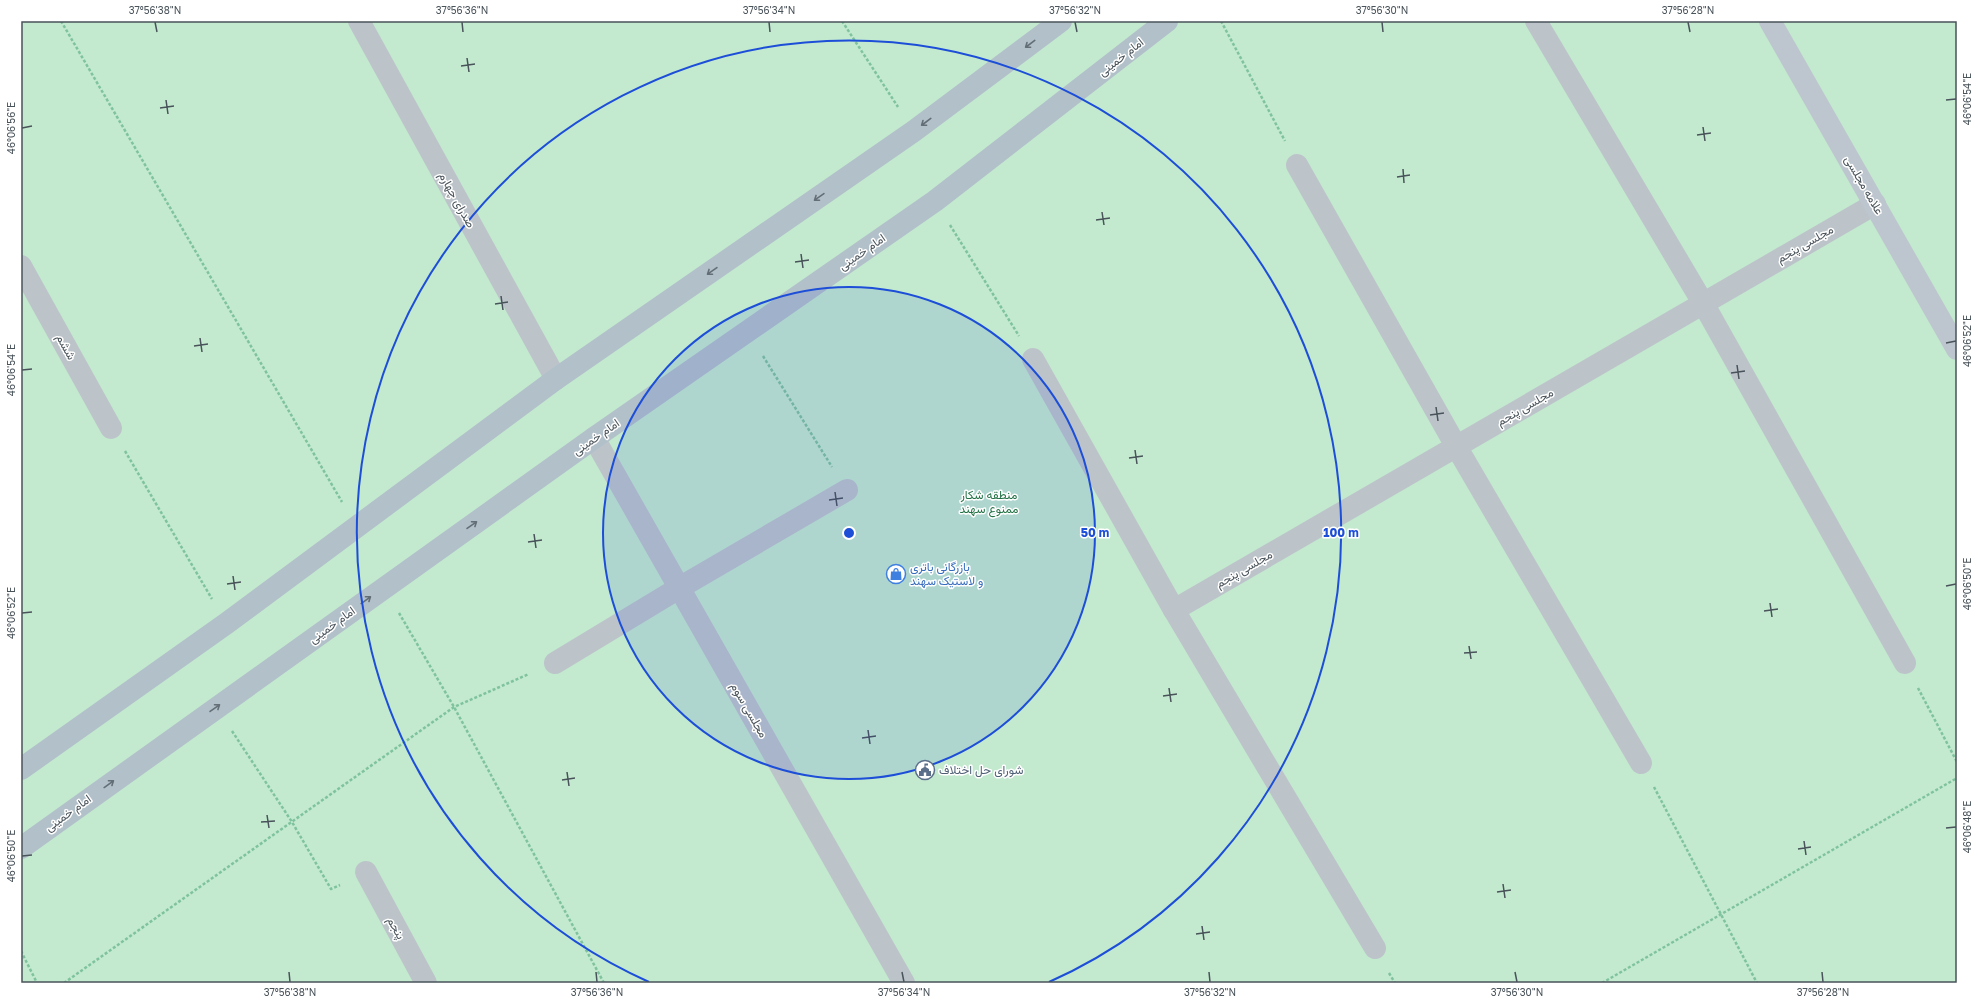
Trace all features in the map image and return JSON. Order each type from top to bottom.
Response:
[{"type":"main road","points":[[21,769],[227,623],[556,379],[914,131],[1061,21]]},
{"type":"main road","name":"امام خمینی","points":[[21,848],[594,438],[935,201],[1167,21]]},
{"type":"street","name":"صدرای چهارم","points":[[359,21],[556,379]]},
{"type":"street","points":[[1536,21],[1703,303],[1905,664]]},
{"type":"street","name":"علامه مجلسی","points":[[1770,21],[1957,349]]},
{"type":"street","points":[[1297,164],[1456,446],[1641,763]]},
{"type":"street","name":"مجلسی پنجم","points":[[1174,610],[1875,204]]},
{"type":"street","name":"ششم","points":[[21,266],[111,428]]},
{"type":"street","points":[[1033,359],[1174,610],[1375,948]]},
{"type":"street","name":"مجلسی سوم","points":[[594,438],[904,983]]},
{"type":"street","points":[[555,663],[679,588],[847,490]]},
{"type":"street","name":"پنجم","points":[[366,872],[426,983]]},
{"type":"path","points":[[61,21],[357,527]]},
{"type":"path","points":[[842,21],[914,131]]},
{"type":"path","points":[[1221,21],[1297,164]]},
{"type":"path","points":[[935,201],[1033,359]]},
{"type":"path","points":[[747,331],[847,490]]},
{"type":"path","points":[[111,428],[227,623]]},
{"type":"path","points":[[384,588],[454,708],[604,983]]},
{"type":"path","points":[[64,983],[454,708],[555,663]]},
{"type":"path","points":[[1905,664],[1957,762]]},
{"type":"path","points":[[217,707],[292,822],[331,889],[366,872]]},
{"type":"path","points":[[1641,763],[1758,983]]},
{"type":"path","points":[[1602,983],[1957,778]]},
{"type":"path","points":[[21,951],[37,983]]},
{"type":"green space","name":"منطقه شکار ممنوع سهند","points":[[21,21],[1957,21],[1957,983],[21,983]]},
{"type":"place","name":"بازرگانی باتری و لاستیک سهند","points":[[896,574]]},
{"type":"place","name":"شورای حل اختلاف","points":[[925,770]]}]
